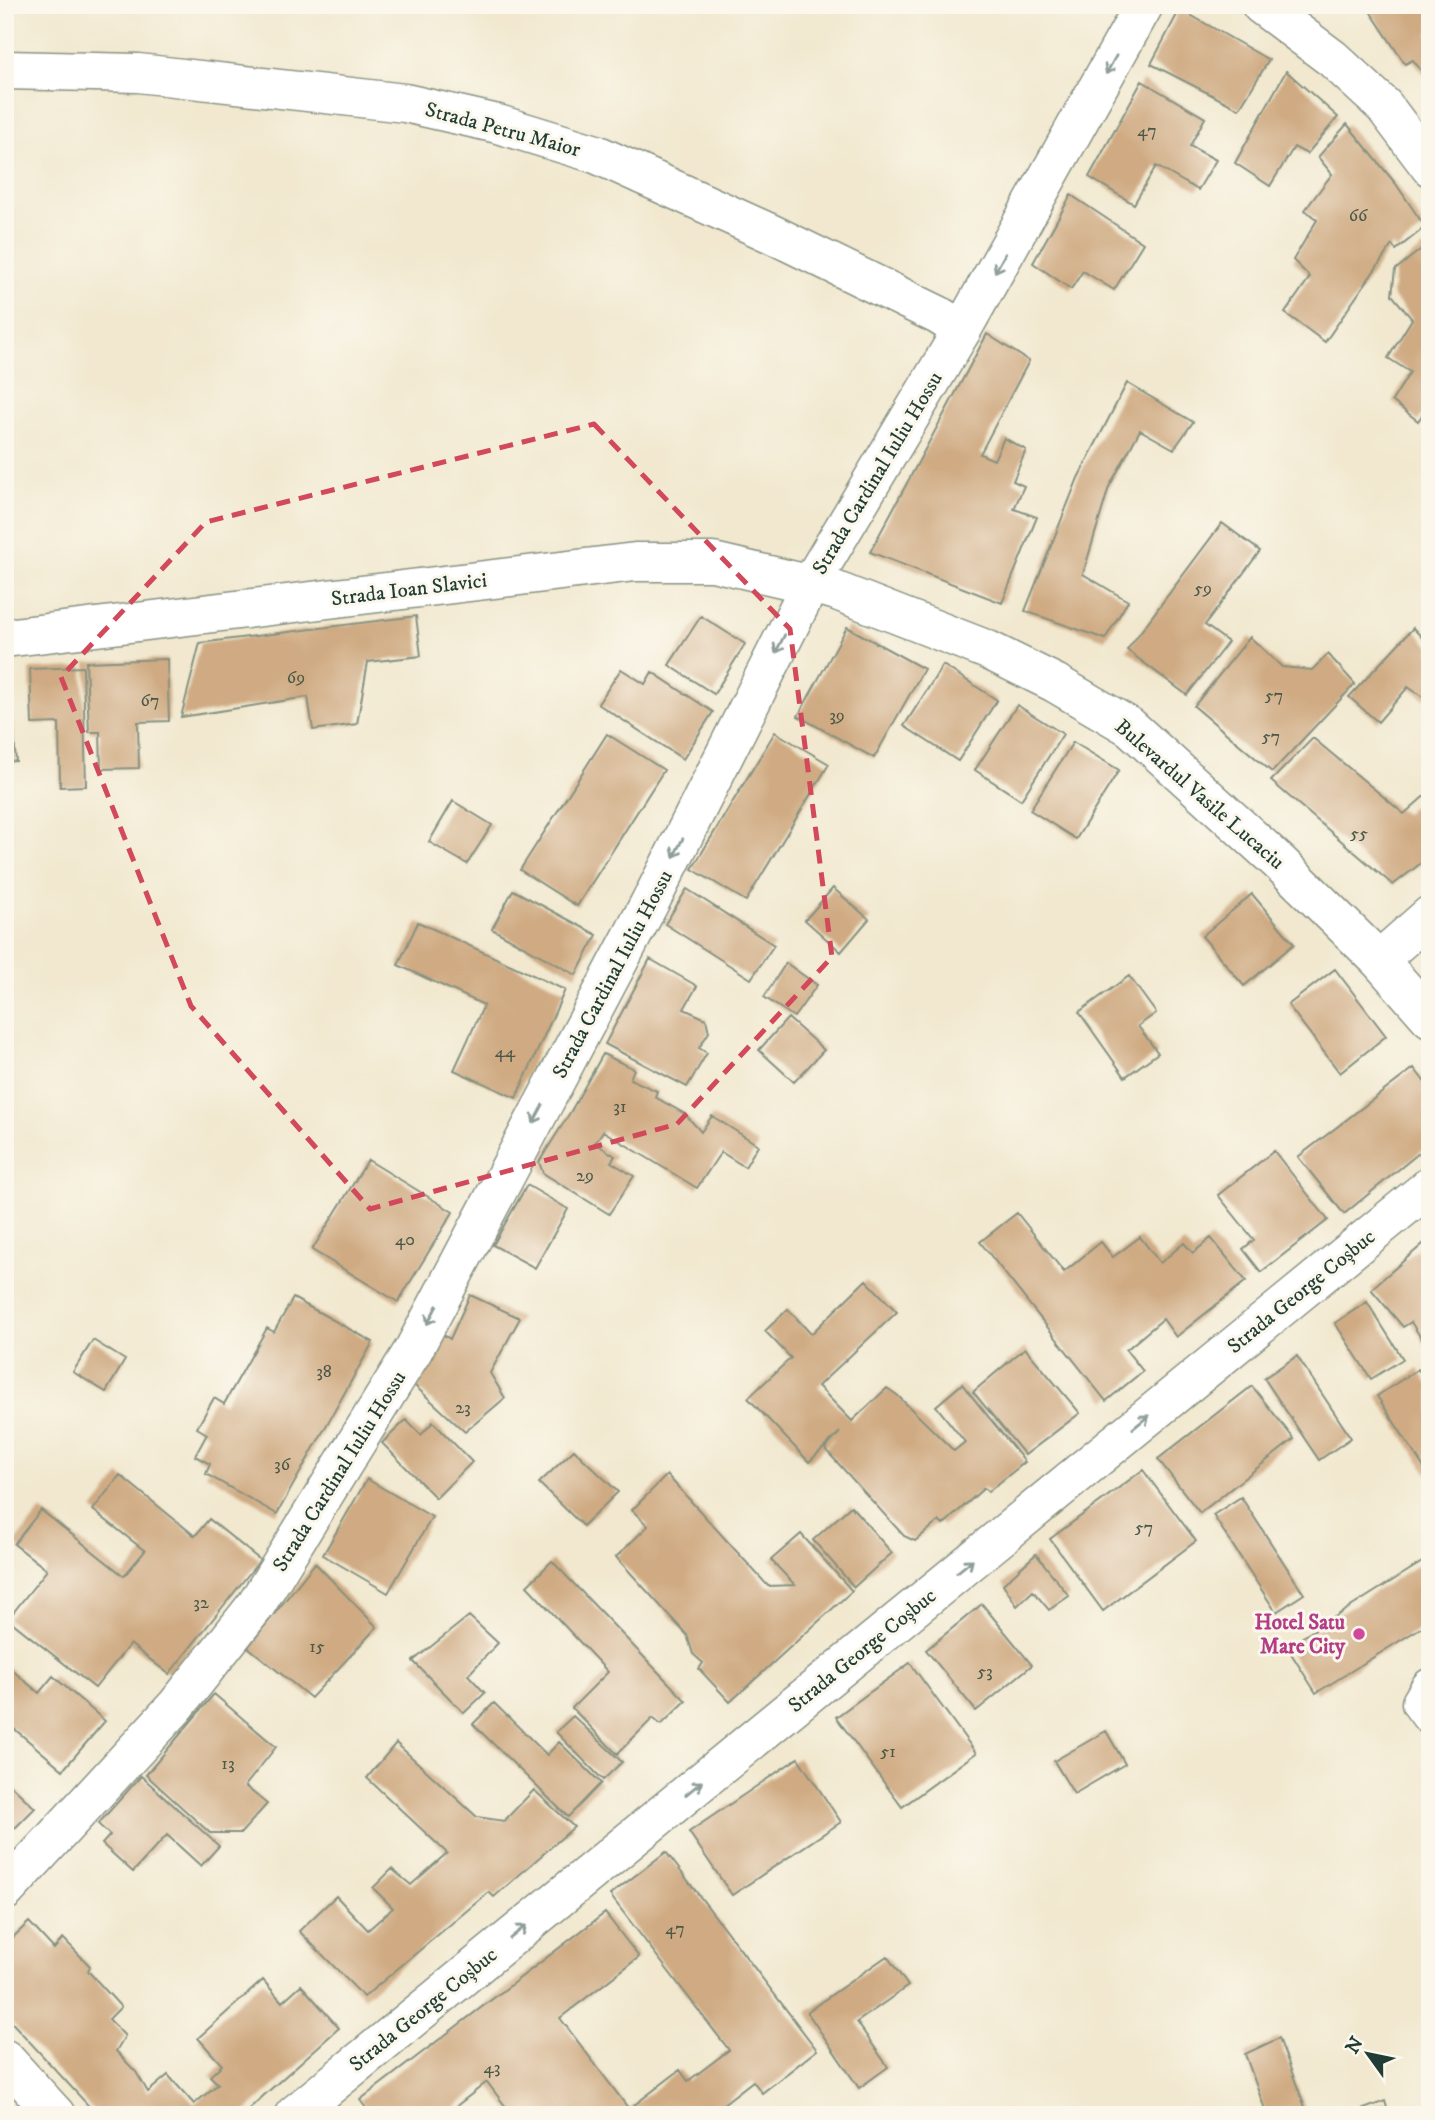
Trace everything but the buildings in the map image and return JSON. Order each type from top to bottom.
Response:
[{"type":"street","name":"Strada Cardinal Iuliu Hossu","points":[[5,1891],[176,1706],[256,1605],[414,1349],[657,889],[811,583],[962,330],[1144,5]]},
{"type":"street","points":[[1261,5],[1333,59],[1384,106],[1430,167]]},
{"type":"street","name":"Strada Petru Maior","points":[[5,71],[138,73],[405,103],[498,124],[596,153],[772,234],[939,315],[962,330]]},
{"type":"street","name":"Strada Ioan Slavici","points":[[5,638],[635,562],[713,562],[811,583]]},
{"type":"street","name":"Bulevardul Vasile Lucaciu","points":[[811,583],[910,618],[988,650],[1055,683],[1130,727],[1281,864],[1380,960],[1430,1018]]},
{"type":"street","points":[[1380,960],[1430,915]]},
{"type":"street","name":"Strada George Coșbuc","points":[[294,2115],[1430,1185]]},
{"type":"street","points":[[1430,1688],[1421,1703],[1430,1715]]},
{"type":"street","points":[[5,2059],[56,2115]]},
{"type":"highlighted area","points":[[594,424],[790,629],[832,957],[677,1124],[370,1209],[191,1006],[61,677],[206,522]]},
{"type":"place","name":"Hotel Satu Mare City","points":[[1359,1634]]}]
